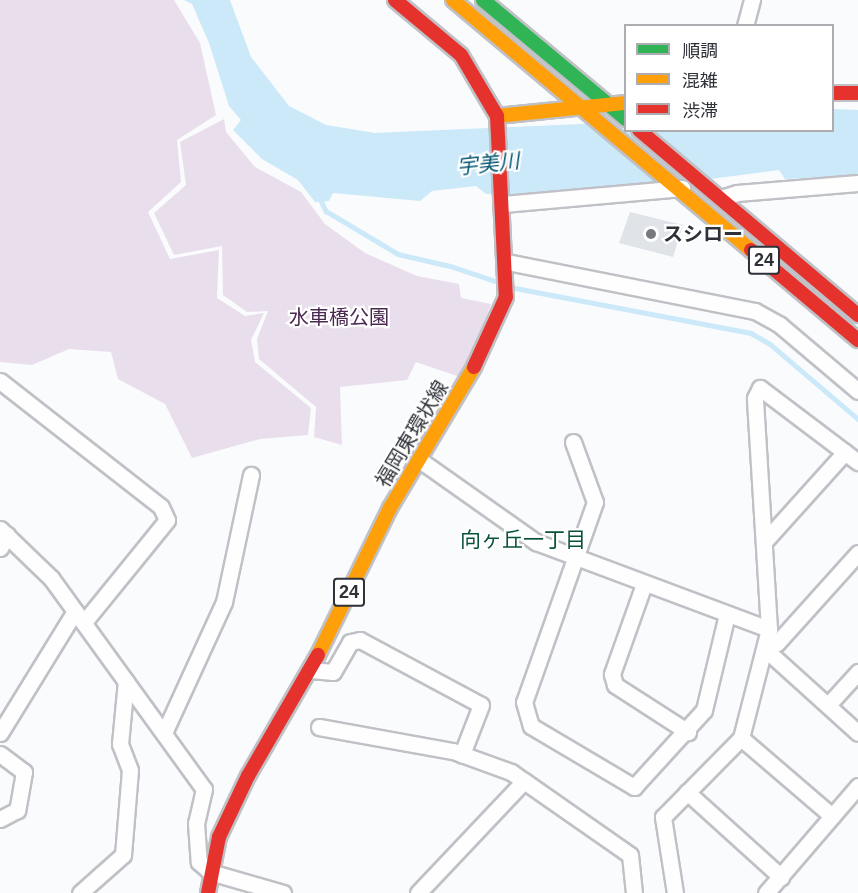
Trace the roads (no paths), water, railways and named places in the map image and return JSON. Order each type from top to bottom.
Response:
[{"type":"main road","name":"福岡東環状線","points":[[208,893],[210,872],[219,837],[248,776],[311,670],[381,526],[421,461],[495,329],[506,297],[497,121],[461,55],[395,0]]},
{"type":"main road","name":"24","points":[[453,0],[677,184],[858,340]]},
{"type":"main road","points":[[483,0],[624,117]]},
{"type":"main road","points":[[834,93],[858,93]]},
{"type":"main road","points":[[497,121],[582,107],[624,103]]},
{"type":"main road","name":"24","points":[[641,132],[858,315]]},
{"type":"street","points":[[498,12],[509,0]]},
{"type":"street","points":[[746,24],[752,0]]},
{"type":"street","points":[[721,198],[737,193],[858,183]]},
{"type":"street","points":[[502,200],[677,184]]},
{"type":"street","points":[[506,266],[755,311],[780,325],[858,391]]},
{"type":"street","points":[[0,381],[161,507],[167,520],[80,616],[0,733]]},
{"type":"street","points":[[675,893],[663,817],[741,738],[769,629],[755,398],[760,388],[858,462]]},
{"type":"street","points":[[573,442],[596,502],[524,702],[531,726],[634,787],[688,732],[704,710],[728,614]]},
{"type":"street","points":[[764,542],[845,452]]},
{"type":"street","points":[[421,461],[536,542],[575,559],[769,629]]},
{"type":"street","points":[[164,733],[224,602],[251,476]]},
{"type":"street","points":[[2,537],[51,578],[204,789],[195,845],[199,862],[210,872],[283,893]]},
{"type":"street","points":[[765,649],[777,643],[858,553]]},
{"type":"street","points":[[644,584],[612,674],[615,686],[688,732]]},
{"type":"street","points":[[311,670],[333,672],[350,642],[360,640],[481,705],[462,754]]},
{"type":"street","points":[[765,649],[858,733]]},
{"type":"street","points":[[828,705],[858,672]]},
{"type":"street","points":[[80,893],[123,855],[130,770],[120,744],[126,681]]},
{"type":"street","points":[[319,727],[462,754],[511,772],[630,855],[634,893]]},
{"type":"street","points":[[741,738],[832,816]]},
{"type":"street","points":[[0,754],[24,772],[17,810],[0,819]]},
{"type":"street","points":[[418,893],[524,781]]},
{"type":"street","points":[[766,893],[858,786]]},
{"type":"street","points":[[687,792],[781,877]]},
{"type":"water","name":"宇美川","points":[[184,0],[230,0],[251,57],[289,106],[326,125],[375,133],[624,122],[624,132],[834,132],[834,109],[858,110],[858,175],[785,179],[779,170],[649,187],[486,194],[476,186],[432,191],[420,201],[333,193],[329,201],[315,202],[298,180],[262,159],[233,130],[241,120],[229,106],[209,43],[192,4]]},
{"type":"waterway","points":[[319,196],[326,211],[398,254],[450,266],[498,282]]},
{"type":"waterway","points":[[515,288],[751,333],[770,344],[858,419]]},
{"type":"place","name":"スシロー","points":[[651,234]]},
{"type":"district","name":"向ヶ丘一丁目","points":[[523,540]]},
{"type":"park label","name":"水車橋公園","points":[[339,317]]}]
